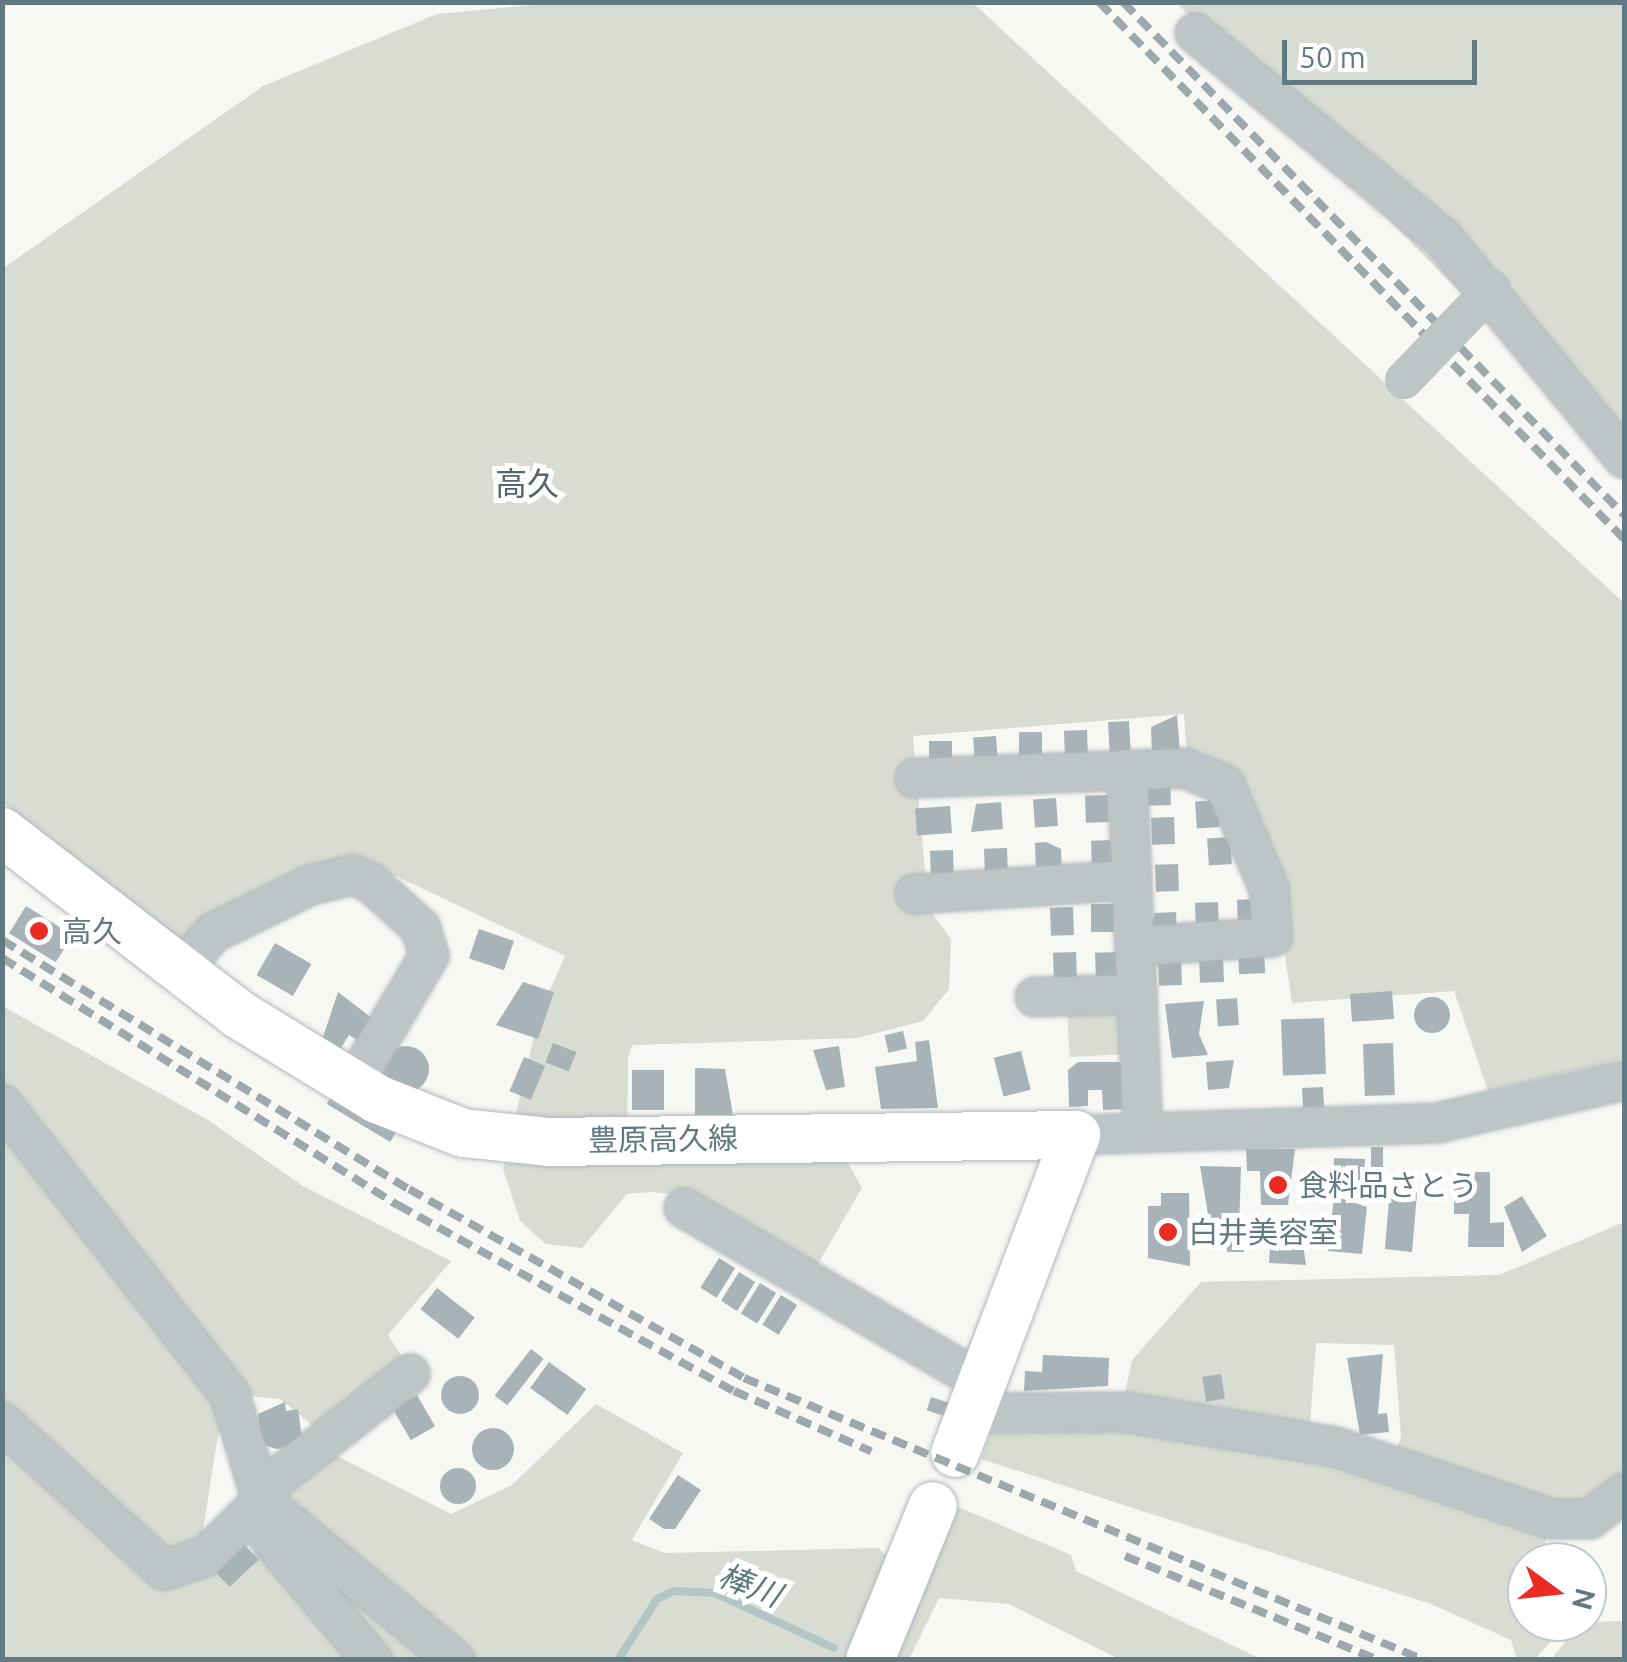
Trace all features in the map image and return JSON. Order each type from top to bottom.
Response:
[{"type":"main road","name":"豊原高久線","points":[[2,832],[179,972],[352,1086],[463,1134],[519,1140],[1076,1134]]},
{"type":"main road","points":[[971,1417],[1076,1134]]},
{"type":"main road","points":[[870,1660],[933,1506]]},
{"type":"street","points":[[1194,32],[1389,191],[1492,289],[1624,458]]},
{"type":"street","points":[[1404,380],[1492,289]]},
{"type":"street","points":[[1127,768],[1143,1133]]},
{"type":"street","points":[[916,778],[1127,768],[1194,770],[1225,785],[1269,889],[1272,937],[1156,945]]},
{"type":"street","points":[[179,972],[213,933],[310,885],[353,875],[372,884],[422,928],[429,956],[352,1086]]},
{"type":"street","points":[[915,894],[1132,880]]},
{"type":"street","points":[[1035,997],[1137,994]]},
{"type":"street","points":[[1076,1134],[1437,1122],[1624,1080]]},
{"type":"street","points":[[2,1104],[230,1395],[256,1502],[372,1660]]},
{"type":"street","points":[[684,1208],[971,1417],[1124,1412],[1264,1434],[1392,1462],[1551,1519],[1590,1518],[1624,1492]]},
{"type":"street","points":[[2,1422],[164,1570],[206,1556],[256,1502],[410,1374]]},
{"type":"street","points":[[256,1502],[455,1660]]},
{"type":"shaded area","points":[[565,2],[973,3],[1624,603],[1624,1058],[1488,1091],[1454,991],[1292,1003],[1275,889],[1187,758],[1184,714],[913,736],[928,907],[951,939],[949,989],[923,1021],[857,1038],[632,1045],[628,1059],[627,1147],[839,1147],[862,1188],[816,1267],[701,1197],[651,1192],[627,1194],[582,1248],[546,1244],[520,1221],[503,1169],[539,1015],[565,956],[364,861],[180,948],[3,802],[2,269],[263,86],[437,14]]},
{"type":"shaded area","points":[[1177,3],[1624,3],[1624,460]]},
{"type":"shaded area","points":[[1125,1004],[1128,1054],[1070,1057],[1067,1007]]},
{"type":"shaded area","points":[[2,1006],[208,1120],[303,1186],[451,1261],[388,1335],[405,1361],[318,1430],[280,1399],[249,1396],[218,1435],[203,1530],[217,1566],[295,1538],[306,1515],[287,1494],[335,1455],[451,1514],[512,1485],[596,1404],[683,1453],[632,1540],[664,1553],[878,1548],[896,1564],[856,1659],[3,1659]]},
{"type":"shaded area","points":[[1624,1222],[1624,1472],[1586,1499],[1553,1505],[1545,1542],[1507,1542],[1507,1638],[1431,1604],[981,1459],[995,1421],[1103,1421],[1125,1392],[1132,1360],[1201,1282],[1499,1275]],"holes":[[[1316,1343],[1394,1345],[1401,1436],[1391,1470],[1308,1452]]]},
{"type":"shaded area","points":[[956,1506],[1071,1555],[1076,1571],[1261,1659],[1119,1659],[1009,1604],[939,1598],[909,1659],[891,1660]]},
{"type":"shaded area","points":[[1607,1621],[1624,1621],[1624,1659],[1551,1659],[1565,1642],[1607,1642]]},
{"type":"shaded area","points":[[1512,1642],[1551,1642],[1535,1659],[1517,1659]]},
{"type":"building","points":[[1177,715],[1180,752],[1152,754],[1151,727]]},
{"type":"building","points":[[1129,721],[1131,754],[1110,755],[1108,722]]},
{"type":"building","points":[[1087,730],[1088,757],[1065,758],[1064,731]]},
{"type":"building","points":[[1019,732],[1042,732],[1042,760],[1019,760]]},
{"type":"building","points":[[996,736],[998,763],[975,765],[973,738]]},
{"type":"building","points":[[929,741],[952,741],[952,769],[929,769]]},
{"type":"building","points":[[1170,777],[1171,805],[1148,806],[1147,778]]},
{"type":"building","points":[[1108,795],[1109,822],[1086,823],[1085,796]]},
{"type":"building","points":[[1056,798],[1058,826],[1035,828],[1033,800]]},
{"type":"building","points":[[1218,800],[1220,827],[1197,829],[1195,802]]},
{"type":"building","points":[[1001,802],[1003,829],[971,832],[976,804]]},
{"type":"building","points":[[950,806],[952,833],[917,835],[915,808]]},
{"type":"building","points":[[1174,817],[1175,844],[1152,845],[1151,818]]},
{"type":"building","points":[[1230,837],[1232,864],[1209,866],[1207,839]]},
{"type":"building","points":[[1114,840],[1115,868],[1092,869],[1091,841]]},
{"type":"building","points":[[1046,842],[1061,849],[1062,872],[1036,873],[1035,843]]},
{"type":"building","points":[[1007,848],[1008,875],[985,876],[984,849]]},
{"type":"building","points":[[953,850],[954,877],[931,878],[930,851]]},
{"type":"building","points":[[1178,864],[1179,891],[1156,892],[1155,865]]},
{"type":"building","points":[[1260,899],[1261,926],[1238,927],[1237,900]]},
{"type":"building","points":[[1218,902],[1219,929],[1196,930],[1195,903]]},
{"type":"building","points":[[1091,904],[1114,904],[1114,932],[1091,932]]},
{"type":"building","points":[[26,906],[73,935],[56,962],[9,933]]},
{"type":"building","points":[[1073,907],[1074,935],[1051,936],[1050,908]]},
{"type":"building","points":[[1176,912],[1177,933],[1149,934],[1155,913]]},
{"type":"building","points":[[479,929],[514,941],[504,970],[469,958]]},
{"type":"building","points":[[275,943],[311,964],[293,996],[256,975]]},
{"type":"building","points":[[1264,951],[1265,973],[1239,974],[1238,952]]},
{"type":"building","points":[[1076,952],[1077,980],[1054,981],[1053,953]]},
{"type":"building","points":[[1118,952],[1119,979],[1096,980],[1095,953]]},
{"type":"building","points":[[1223,955],[1224,982],[1200,983],[1199,956]]},
{"type":"building","points":[[1181,958],[1182,985],[1159,986],[1158,959]]},
{"type":"building","points":[[523,982],[554,992],[538,1039],[496,1025]]},
{"type":"building","points":[[1392,991],[1394,1019],[1352,1022],[1350,994]]},
{"type":"building","points":[[338,992],[381,1025],[367,1046],[349,1035],[338,1053],[321,1043]]},
{"type":"building","points":[[1432,997],[1445,1002],[1450,1015],[1445,1028],[1432,1033],[1419,1028],[1414,1015],[1419,1002]]},
{"type":"building","points":[[1237,998],[1239,1025],[1218,1026],[1216,999]]},
{"type":"building","points":[[1204,1001],[1199,1034],[1208,1055],[1172,1058],[1165,1004]]},
{"type":"building","points":[[1324,1018],[1326,1074],[1283,1075],[1281,1020]]},
{"type":"building","points":[[903,1031],[907,1049],[889,1053],[884,1035]]},
{"type":"building","points":[[929,1040],[938,1108],[881,1109],[875,1067],[917,1061],[915,1042]]},
{"type":"building","points":[[553,1043],[576,1052],[569,1072],[545,1063]]},
{"type":"building","points":[[1393,1043],[1395,1095],[1365,1096],[1363,1044]]},
{"type":"building","points":[[406,1046],[422,1053],[429,1069],[422,1085],[406,1092],[390,1085],[383,1069],[390,1053]]},
{"type":"building","points":[[839,1046],[845,1087],[826,1090],[813,1050]]},
{"type":"building","points":[[1021,1051],[1031,1090],[1004,1097],[994,1058]]},
{"type":"building","points":[[524,1057],[545,1066],[531,1100],[510,1091]]},
{"type":"building","points":[[1234,1060],[1229,1088],[1208,1090],[1206,1062]]},
{"type":"building","points":[[1078,1062],[1124,1062],[1125,1109],[1103,1110],[1102,1090],[1088,1090],[1088,1106],[1069,1107],[1068,1070]]},
{"type":"building","points":[[695,1068],[725,1069],[733,1115],[695,1115]]},
{"type":"building","points":[[632,1070],[664,1070],[664,1110],[632,1110]]},
{"type":"building","points":[[1323,1087],[1324,1107],[1303,1108],[1302,1088]]},
{"type":"building","points":[[334,1092],[397,1130],[390,1142],[327,1104]]},
{"type":"building","points":[[1371,1147],[1383,1147],[1383,1172],[1371,1172]]},
{"type":"building","name":"食料品さとう","points":[[1246,1149],[1295,1149],[1288,1205],[1261,1205],[1260,1171],[1247,1171]]},
{"type":"building","points":[[1334,1158],[1365,1159],[1364,1190],[1333,1189]]},
{"type":"building","points":[[1200,1166],[1241,1167],[1239,1230],[1209,1220]]},
{"type":"building","points":[[1454,1172],[1490,1172],[1490,1223],[1504,1222],[1504,1247],[1468,1247],[1469,1214],[1454,1214]]},
{"type":"building","points":[[1391,1176],[1412,1178],[1417,1194],[1412,1252],[1385,1249]]},
{"type":"building","name":"白井美容室","points":[[1161,1193],[1189,1193],[1190,1266],[1148,1258],[1148,1206],[1161,1206]]},
{"type":"building","points":[[1334,1196],[1367,1207],[1362,1254],[1328,1251]]},
{"type":"building","points":[[1522,1196],[1547,1236],[1522,1252],[1504,1207]]},
{"type":"building","points":[[1272,1221],[1300,1223],[1306,1265],[1269,1263]]},
{"type":"building","points":[[1227,1237],[1244,1237],[1244,1252],[1227,1252]]},
{"type":"building","points":[[719,1258],[735,1268],[717,1298],[700,1288]]},
{"type":"building","points":[[739,1272],[755,1282],[737,1311],[721,1301]]},
{"type":"building","points":[[760,1283],[776,1293],[757,1324],[741,1314]]},
{"type":"building","points":[[437,1288],[475,1318],[458,1339],[420,1309]]},
{"type":"building","points":[[781,1295],[797,1305],[779,1335],[762,1325]]},
{"type":"building","points":[[531,1349],[544,1359],[507,1405],[495,1395]]},
{"type":"building","points":[[1383,1354],[1378,1414],[1387,1413],[1389,1432],[1360,1435],[1347,1358]]},
{"type":"building","points":[[1043,1355],[1109,1358],[1108,1386],[1024,1391],[1025,1371],[1042,1372]]},
{"type":"building","points":[[549,1362],[586,1389],[567,1415],[530,1388]]},
{"type":"building","points":[[1221,1374],[1225,1399],[1206,1402],[1202,1377]]},
{"type":"building","points":[[460,1376],[473,1382],[479,1395],[473,1408],[460,1414],[447,1408],[441,1395],[447,1382]]},
{"type":"building","points":[[417,1395],[435,1426],[411,1440],[393,1409]]},
{"type":"building","points":[[931,1397],[949,1403],[945,1416],[927,1410]]},
{"type":"building","points":[[285,1402],[286,1411],[298,1409],[303,1445],[276,1449],[262,1444],[258,1414]]},
{"type":"building","points":[[493,1428],[508,1434],[514,1449],[508,1464],[493,1470],[478,1464],[472,1449],[478,1434]]},
{"type":"building","points":[[458,1468],[471,1473],[476,1486],[471,1499],[458,1504],[445,1499],[440,1486],[445,1473]]},
{"type":"building","points":[[678,1475],[701,1490],[675,1529],[664,1529],[649,1519]]},
{"type":"building","points":[[243,1543],[259,1560],[229,1587],[214,1570]]},
{"type":"waterway","name":"棒川","points":[[618,1660],[657,1599],[674,1591],[715,1593],[834,1648]]},
{"type":"railway","points":[[1099,2],[1624,539]]},
{"type":"railway","points":[[1123,2],[1624,515]]},
{"type":"railway","points":[[2,940],[409,1189],[744,1378],[1424,1660]]},
{"type":"railway","points":[[2,958],[398,1205],[734,1391],[871,1451]]},
{"type":"railway","points":[[1125,1556],[1378,1660]]},
{"type":"place","name":"高久","points":[[39,931]]},
{"type":"place","name":"食料品さとう","points":[[1278,1185]]},
{"type":"place","name":"白井美容室","points":[[1168,1232]]},
{"type":"district","name":"高久","points":[[527,483]]}]
